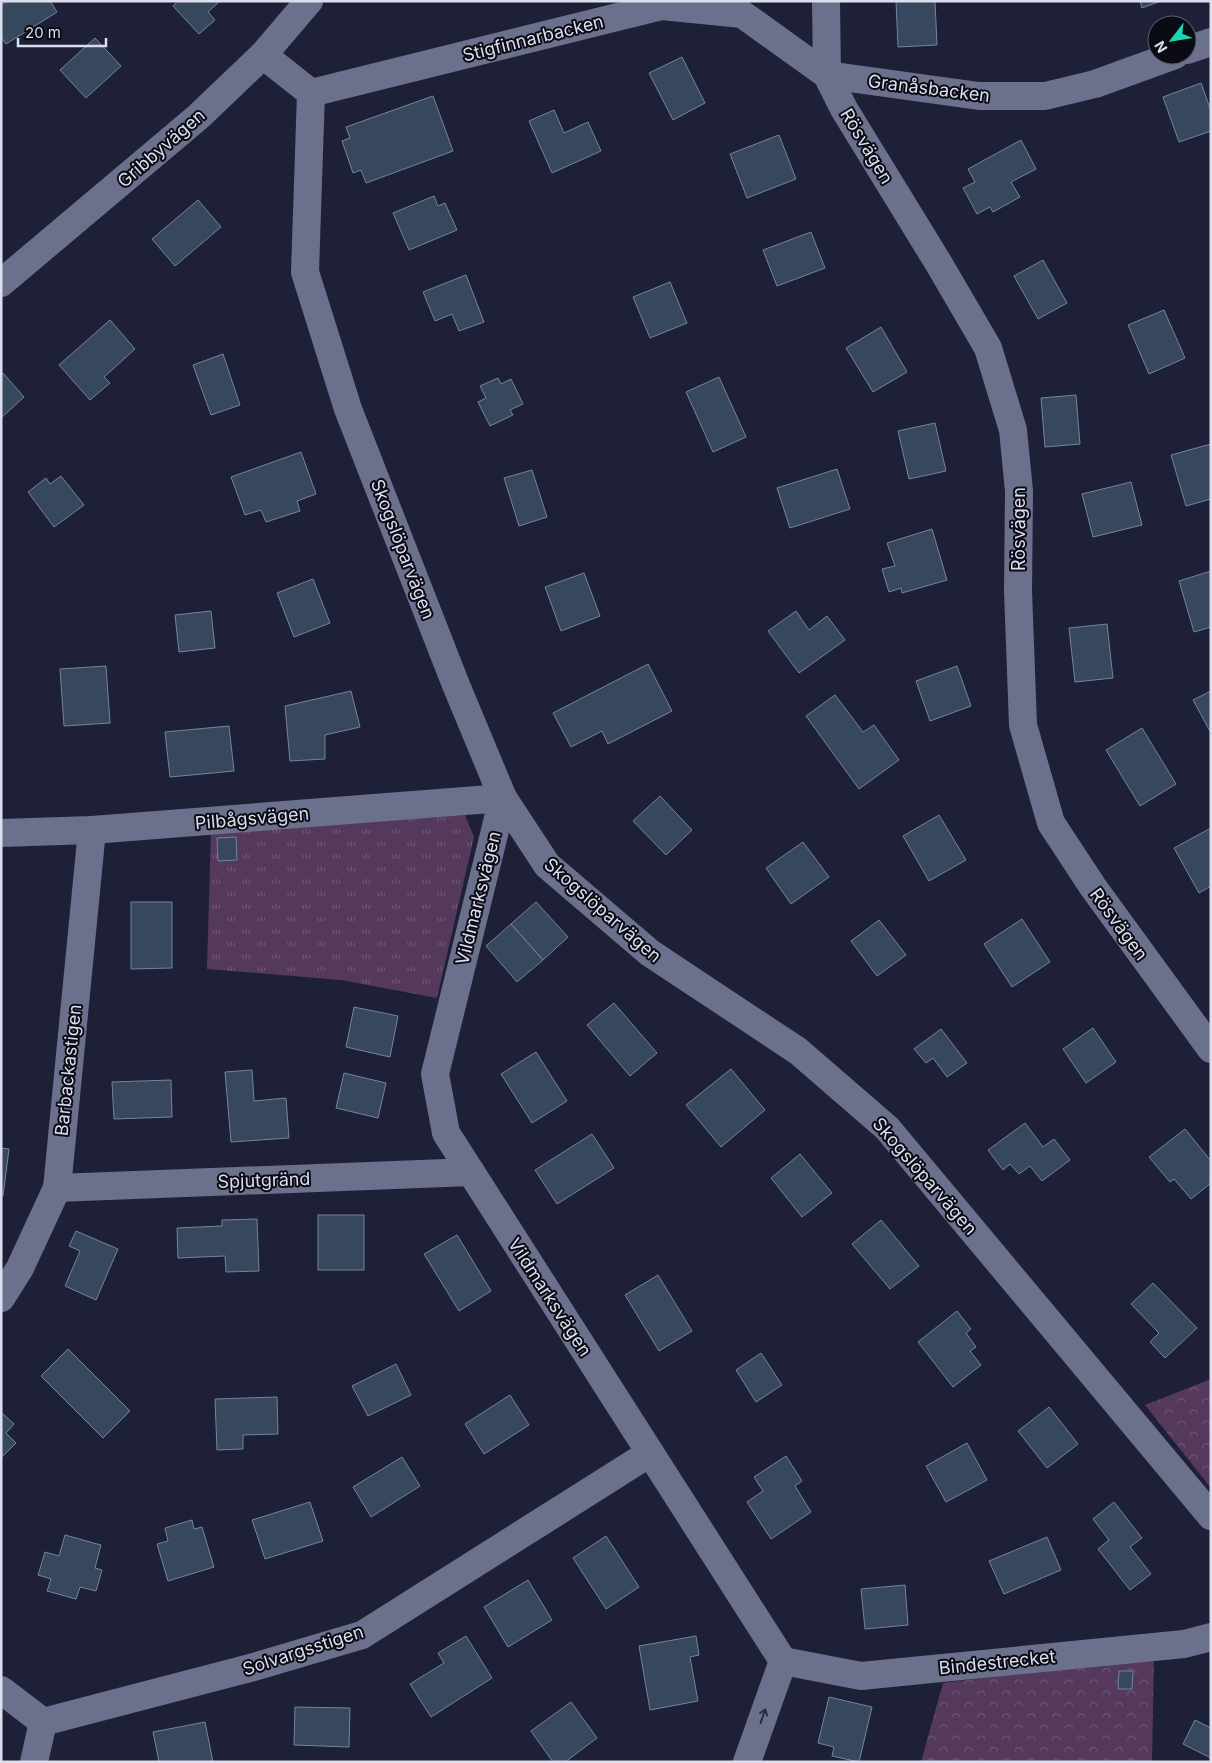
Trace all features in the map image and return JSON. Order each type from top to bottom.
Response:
[{"type":"street","name":"Gribbyvägen","points":[[1,283],[198,117],[264,55],[309,1]]},
{"type":"street","name":"Rösvägen","points":[[826,1],[827,75],[844,109],[988,348],[1013,430],[1019,491],[1018,592],[1023,725],[1051,823],[1093,887],[1211,1049]]},
{"type":"street","name":"Stigfinnarbacken","points":[[311,93],[662,6],[742,14],[827,75]]},
{"type":"street","points":[[1197,47],[1211,42]]},
{"type":"street","points":[[264,55],[311,93]]},
{"type":"street","name":"Granåsbacken","points":[[827,75],[979,96],[1045,96],[1095,84],[1147,65]]},
{"type":"street","name":"Skogslöparvägen","points":[[311,93],[305,272],[348,409],[456,685],[503,798],[546,865],[650,953],[798,1051],[887,1128],[1211,1516]]},
{"type":"street","name":"Pilbågsvägen","points":[[1,833],[92,830],[503,798]]},
{"type":"street","name":"Vildmarksvägen","points":[[503,798],[435,1074],[446,1133],[783,1660]]},
{"type":"street","name":"Barbackastigen","points":[[1,1298],[20,1268],[57,1188],[92,830]]},
{"type":"street","name":"Spjutgränd","points":[[57,1188],[471,1172]]},
{"type":"street","name":"Solvargsstigen","points":[[44,1722],[250,1668],[362,1635],[650,1453]]},
{"type":"street","name":"Bindestrecket","points":[[783,1660],[861,1676],[1184,1644],[1211,1637]]},
{"type":"street","points":[[747,1762],[783,1660]]},
{"type":"street","points":[[1,1690],[44,1722],[34,1762]]},
{"type":"green space","points":[[465,815],[474,837],[437,998],[341,980],[207,969],[211,831]]},
{"type":"green space","points":[[1211,1379],[1211,1488],[1145,1405]]},
{"type":"green space","points":[[1154,1656],[1152,1762],[921,1762],[943,1683]]},
{"type":"building","points":[[8,1],[50,1],[57,12],[6,44],[1,37],[1,5]]},
{"type":"building","points":[[178,1],[220,1],[208,12],[215,20],[199,34],[173,6]]},
{"type":"building","points":[[896,1],[935,1],[937,45],[898,47]]},
{"type":"building","points":[[1140,1],[1161,1],[1142,8]]},
{"type":"building","points":[[95,38],[121,66],[86,98],[60,70]]},
{"type":"building","points":[[682,57],[705,103],[673,120],[649,73]]},
{"type":"building","points":[[1201,83],[1211,111],[1211,131],[1179,142],[1163,97]]},
{"type":"building","points":[[433,96],[453,151],[366,183],[361,170],[353,173],[342,141],[350,138],[346,127]]},
{"type":"building","points":[[554,110],[564,133],[588,122],[601,151],[552,173],[529,121]]},
{"type":"building","points":[[779,135],[796,179],[747,198],[730,154]]},
{"type":"building","points":[[1021,140],[1036,169],[1011,182],[1020,197],[993,212],[990,207],[977,214],[963,188],[975,182],[968,169]]},
{"type":"building","points":[[434,196],[438,206],[445,203],[457,230],[409,250],[393,213]]},
{"type":"building","points":[[198,200],[221,227],[175,266],[152,239]]},
{"type":"building","points":[[811,232],[825,268],[777,286],[763,250]]},
{"type":"building","points":[[1043,260],[1067,303],[1038,319],[1014,276]]},
{"type":"building","points":[[466,275],[484,322],[459,331],[452,314],[435,321],[423,292]]},
{"type":"building","points":[[670,282],[687,323],[650,338],[633,297]]},
{"type":"building","points":[[1164,310],[1185,358],[1149,374],[1128,325]]},
{"type":"building","points":[[110,320],[135,349],[104,377],[110,383],[90,400],[59,365]]},
{"type":"building","points":[[881,327],[907,372],[873,392],[846,348]]},
{"type":"building","points":[[223,354],[240,405],[211,415],[193,365]]},
{"type":"building","points":[[3,373],[24,397],[1,418],[1,374]]},
{"type":"building","points":[[719,377],[746,437],[713,452],[686,392]]},
{"type":"building","points":[[498,378],[501,384],[511,379],[523,404],[510,410],[513,415],[490,426],[478,402],[486,398],[480,386]]},
{"type":"building","points":[[1076,395],[1080,444],[1045,447],[1041,398]]},
{"type":"building","points":[[935,423],[946,471],[909,479],[898,431]]},
{"type":"building","points":[[1211,444],[1211,499],[1186,506],[1171,455]]},
{"type":"building","points":[[301,452],[316,494],[297,501],[300,511],[266,522],[261,510],[245,515],[231,477]]},
{"type":"building","points":[[837,469],[850,509],[790,528],[777,488]]},
{"type":"building","points":[[532,470],[547,517],[519,526],[504,478]]},
{"type":"building","points":[[61,476],[84,505],[54,527],[28,492],[46,478],[50,484]]},
{"type":"building","points":[[1131,482],[1142,525],[1093,537],[1082,494]]},
{"type":"building","points":[[932,529],[947,580],[902,593],[901,588],[889,592],[882,569],[895,566],[887,543]]},
{"type":"building","points":[[1211,571],[1211,627],[1194,632],[1179,581]]},
{"type":"building","points":[[584,573],[600,616],[561,631],[545,587]]},
{"type":"building","points":[[313,579],[330,623],[294,637],[277,593]]},
{"type":"building","points":[[211,611],[215,648],[179,652],[175,615]]},
{"type":"building","points":[[796,611],[809,630],[827,616],[845,640],[799,673],[768,631]]},
{"type":"building","points":[[1107,624],[1113,678],[1075,682],[1069,628]]},
{"type":"building","points":[[648,664],[672,711],[608,744],[602,731],[571,747],[553,713]]},
{"type":"building","points":[[106,666],[110,723],[64,726],[60,669]]},
{"type":"building","points":[[957,666],[971,706],[930,721],[916,681]]},
{"type":"building","points":[[351,691],[360,727],[325,735],[325,759],[290,761],[285,706]]},
{"type":"building","points":[[1211,691],[1211,733],[1193,700]]},
{"type":"building","points":[[835,695],[863,732],[874,725],[899,760],[859,789],[806,716]]},
{"type":"building","points":[[229,726],[234,771],[170,777],[165,732]]},
{"type":"building","points":[[1142,728],[1176,784],[1140,806],[1106,750]]},
{"type":"building","points":[[660,796],[692,830],[666,855],[633,821]]},
{"type":"building","points":[[939,815],[966,860],[929,881],[903,836]]},
{"type":"building","points":[[1211,828],[1211,886],[1199,893],[1174,848]]},
{"type":"building","points":[[236,837],[237,860],[218,861],[217,838]]},
{"type":"building","points":[[803,842],[829,877],[791,904],[766,868]]},
{"type":"building","points":[[131,902],[172,902],[172,968],[131,969]]},
{"type":"building","points":[[536,902],[568,937],[543,960],[511,924]]},
{"type":"building","points":[[1022,919],[1050,962],[1012,987],[984,944]]},
{"type":"building","points":[[879,920],[906,955],[877,976],[851,941]]},
{"type":"building","points":[[511,924],[543,960],[517,982],[486,946]]},
{"type":"building","points":[[614,1003],[657,1053],[630,1076],[587,1025]]},
{"type":"building","points":[[354,1007],[398,1016],[390,1057],[346,1047]]},
{"type":"building","points":[[1093,1028],[1116,1062],[1086,1083],[1063,1049]]},
{"type":"building","points":[[941,1029],[967,1063],[947,1077],[933,1058],[926,1063],[914,1049]]},
{"type":"building","points":[[536,1052],[567,1101],[532,1123],[501,1074]]},
{"type":"building","points":[[731,1069],[765,1110],[721,1147],[686,1105]]},
{"type":"building","points":[[252,1070],[254,1101],[286,1098],[289,1138],[231,1142],[225,1072]]},
{"type":"building","points":[[344,1073],[386,1083],[378,1118],[336,1108]]},
{"type":"building","points":[[171,1080],[172,1117],[114,1119],[112,1082]]},
{"type":"building","points":[[1025,1123],[1043,1147],[1054,1139],[1070,1160],[1042,1181],[1030,1166],[1019,1174],[1010,1164],[1003,1170],[988,1150]]},
{"type":"building","points":[[1185,1129],[1211,1161],[1211,1183],[1191,1199],[1174,1179],[1170,1182],[1149,1157]]},
{"type":"building","points":[[592,1134],[614,1168],[557,1204],[535,1170]]},
{"type":"building","points":[[1,1148],[9,1149],[3,1196],[1,1195]]},
{"type":"building","points":[[800,1154],[832,1193],[802,1217],[771,1178]]},
{"type":"building","points":[[318,1215],[364,1215],[364,1270],[318,1270]]},
{"type":"building","points":[[257,1219],[259,1271],[226,1272],[225,1256],[178,1258],[177,1228],[222,1226],[222,1220]]},
{"type":"building","points":[[881,1220],[919,1266],[890,1289],[852,1244]]},
{"type":"building","points":[[76,1231],[118,1249],[96,1300],[65,1286],[80,1251],[69,1246]]},
{"type":"building","points":[[457,1235],[491,1291],[459,1311],[424,1254]]},
{"type":"building","points":[[658,1275],[692,1331],[659,1351],[625,1295]]},
{"type":"building","points":[[1153,1283],[1197,1328],[1165,1358],[1150,1342],[1159,1333],[1131,1304]]},
{"type":"building","points":[[957,1311],[971,1329],[966,1333],[976,1347],[970,1351],[981,1365],[953,1387],[918,1342]]},
{"type":"building","points":[[68,1349],[130,1411],[103,1438],[41,1376]]},
{"type":"building","points":[[761,1353],[782,1385],[756,1402],[736,1370]]},
{"type":"building","points":[[396,1364],[411,1395],[368,1416],[352,1386]]},
{"type":"building","points":[[510,1395],[529,1425],[484,1454],[465,1424]]},
{"type":"building","points":[[277,1397],[278,1434],[243,1435],[243,1449],[217,1450],[215,1399]]},
{"type":"building","points":[[1049,1407],[1078,1444],[1047,1468],[1018,1431]]},
{"type":"building","points":[[1,1412],[14,1424],[6,1433],[16,1443],[1,1458]]},
{"type":"building","points":[[967,1443],[987,1480],[946,1502],[926,1466]]},
{"type":"building","points":[[786,1456],[802,1481],[795,1486],[811,1512],[771,1539],[747,1502],[763,1491],[754,1477]]},
{"type":"building","points":[[402,1457],[420,1486],[371,1517],[353,1487]]},
{"type":"building","points":[[310,1502],[323,1541],[265,1559],[252,1520]]},
{"type":"building","points":[[1114,1502],[1142,1538],[1130,1547],[1151,1574],[1130,1590],[1098,1549],[1109,1540],[1093,1519]]},
{"type":"building","points":[[192,1520],[194,1529],[202,1527],[214,1567],[168,1581],[157,1544],[168,1541],[165,1528]]},
{"type":"building","points":[[65,1535],[101,1545],[95,1568],[102,1570],[96,1591],[80,1587],[76,1599],[47,1591],[51,1579],[38,1575],[45,1552],[59,1556]]},
{"type":"building","points":[[606,1536],[639,1587],[606,1609],[573,1558]]},
{"type":"building","points":[[1047,1537],[1061,1570],[1004,1594],[989,1561]]},
{"type":"building","points":[[528,1580],[552,1620],[508,1647],[484,1607]]},
{"type":"building","points":[[905,1585],[908,1625],[865,1629],[861,1589]]},
{"type":"building","points":[[466,1636],[492,1678],[431,1717],[410,1684],[444,1663],[438,1653]]},
{"type":"building","points":[[696,1636],[699,1655],[690,1657],[698,1701],[650,1710],[639,1646]]},
{"type":"building","points":[[1119,1671],[1133,1671],[1132,1689],[1118,1689]]},
{"type":"building","points":[[829,1697],[872,1707],[859,1762],[832,1756],[834,1747],[818,1743]]},
{"type":"building","points":[[571,1702],[597,1738],[565,1762],[553,1762],[531,1731]]},
{"type":"building","points":[[295,1707],[350,1708],[349,1747],[294,1745]]},
{"type":"building","points":[[1195,1720],[1211,1728],[1211,1758],[1183,1744]]},
{"type":"building","points":[[205,1722],[213,1762],[159,1762],[153,1732]]}]
